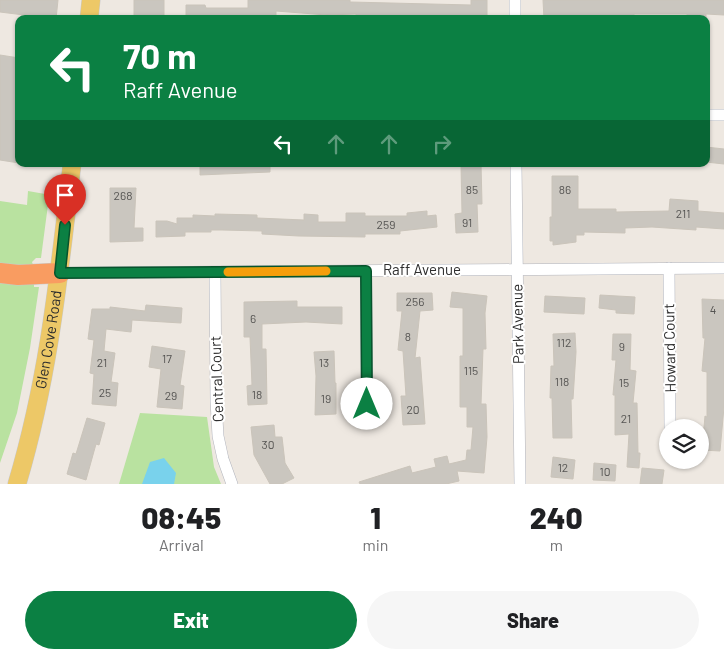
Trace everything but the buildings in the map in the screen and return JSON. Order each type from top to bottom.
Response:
[{"type":"highway","points":[[0,273],[18,275],[60,273]]},
{"type":"main road","points":[[89,15],[91,0]]},
{"type":"main road","name":"Glen Cove Road","points":[[17,484],[39,400],[50,345],[72,167]]},
{"type":"street","points":[[514,0],[515,15]]},
{"type":"street","points":[[710,115],[724,115]]},
{"type":"street","name":"Park Avenue","points":[[516,167],[520,484]]},
{"type":"street","name":"Howard Court","points":[[669,268],[670,419]]},
{"type":"street","name":"Raff Avenue","points":[[60,273],[724,268]]},
{"type":"street","points":[[366,271],[367,423]]},
{"type":"street","name":"Central Court","points":[[215,272],[218,436],[223,460],[232,484]]},
{"type":"green space","points":[[28,191],[45,194],[49,197],[41,258],[36,258],[32,262],[33,265],[0,265],[0,201],[27,205]]},
{"type":"green space","points":[[0,280],[34,284],[34,287],[39,287],[30,348],[17,413],[0,463]]},
{"type":"green space","points":[[140,413],[207,417],[214,467],[221,484],[119,484]]},
{"type":"water","points":[[164,458],[176,473],[174,484],[142,484],[150,462]]},
{"type":"slow traffic","points":[[228,272],[326,271]]},
{"type":"route","points":[[65,225],[60,273],[366,271],[367,404]]}]
